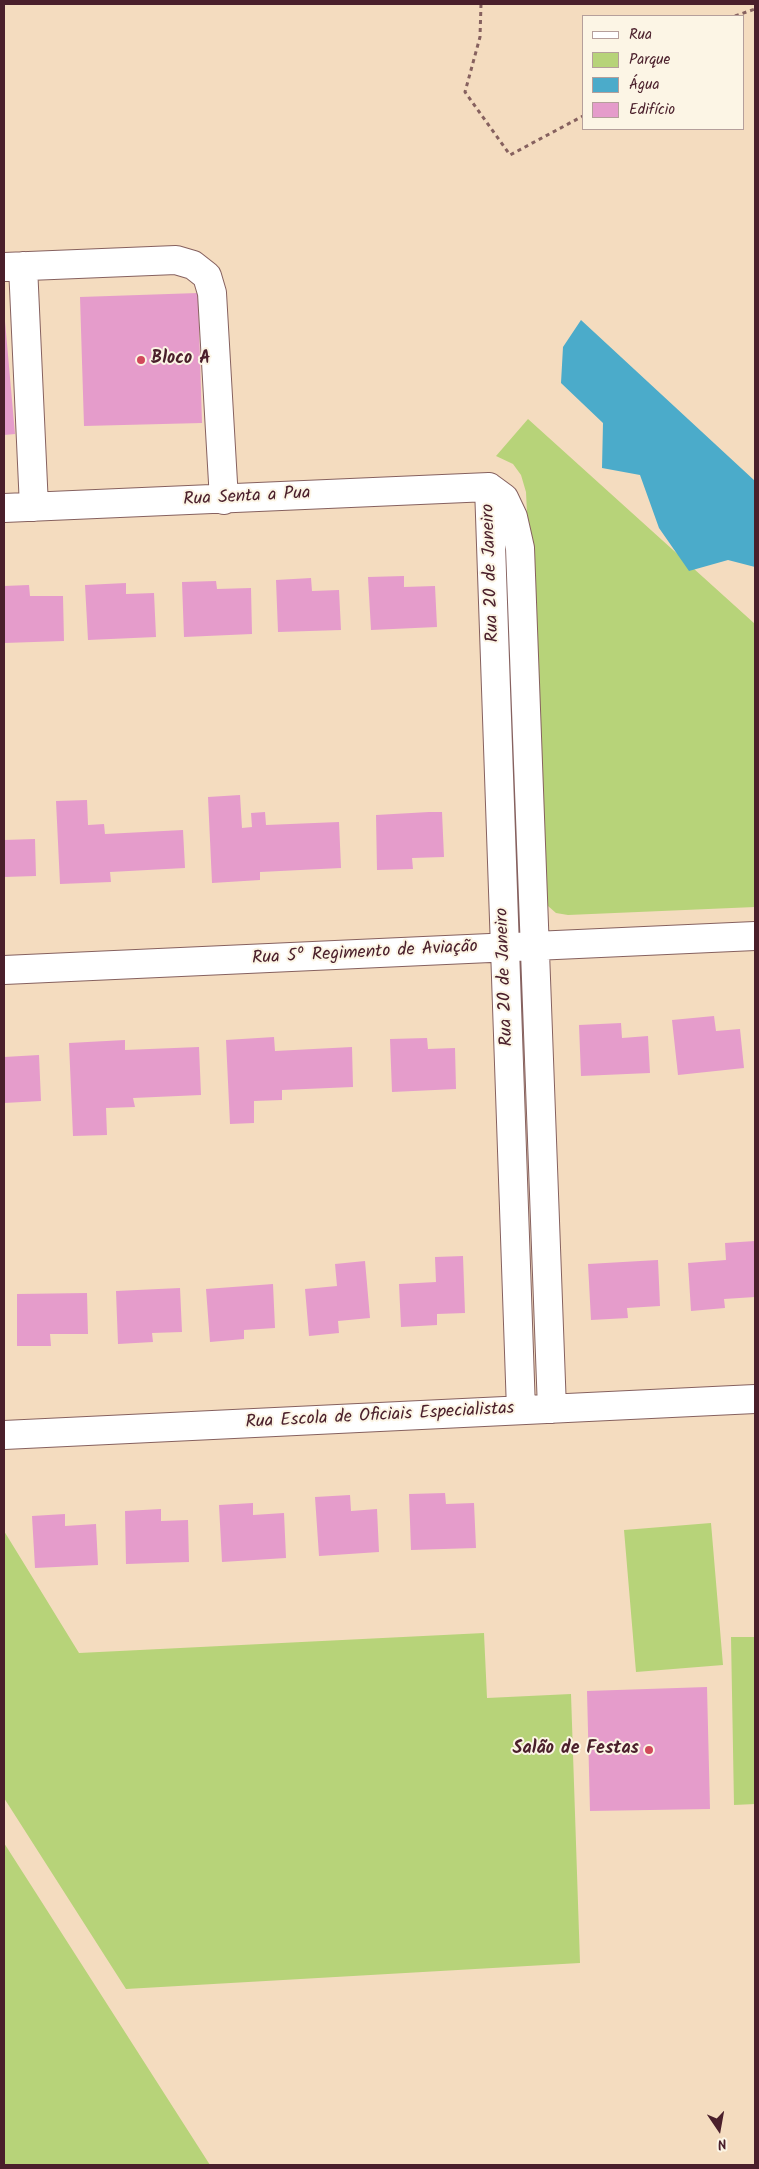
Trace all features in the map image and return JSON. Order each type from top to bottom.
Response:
[{"type":"street","points":[[34,507],[13,267],[176,260],[193,265],[207,276],[212,293],[224,500]]},
{"type":"street","name":"Rua Senta a Pua","points":[[4,508],[224,500],[489,487]]},
{"type":"street","name":"Rua 20 de Janeiro","points":[[489,487],[504,498],[513,517],[520,548],[552,1409]]},
{"type":"street","name":"Rua 20 de Janeiro","points":[[489,487],[521,1410]]},
{"type":"street","name":"Rua 5º Regimento de Aviação","points":[[4,970],[755,936]]},
{"type":"street","name":"Rua Escola de Oficiais Especialistas","points":[[4,1435],[755,1399]]},
{"type":"path","points":[[481,4],[480,37],[466,92],[510,155],[582,117]]},
{"type":"path","points":[[738,15],[755,9]]},
{"type":"green space","points":[[528,419],[755,624],[755,907],[568,915],[556,913],[548,906],[545,897],[526,492],[521,475],[513,464],[496,456]]},
{"type":"green space","points":[[711,1523],[723,1665],[636,1672],[624,1530]]},
{"type":"green space","points":[[4,1531],[79,1653],[484,1633],[487,1698],[571,1694],[580,1963],[126,1989],[4,1798]]},
{"type":"green space","points":[[731,1637],[755,1637],[755,1804],[734,1805]]},
{"type":"green space","points":[[4,1843],[210,2165],[4,2165]]},
{"type":"water","points":[[581,320],[755,481],[755,567],[728,560],[689,571],[659,528],[640,475],[602,468],[603,423],[561,383],[563,347]]},
{"type":"building","name":"Bloco A","points":[[198,293],[202,423],[84,426],[80,297]]},
{"type":"building","points":[[4,310],[15,434],[4,435]]},
{"type":"building","points":[[404,576],[404,587],[435,586],[437,627],[371,630],[368,577]]},
{"type":"building","points":[[311,578],[312,591],[339,590],[341,630],[278,632],[276,580]]},
{"type":"building","points":[[216,581],[217,589],[251,588],[252,634],[184,637],[182,582]]},
{"type":"building","points":[[126,583],[126,594],[154,593],[156,637],[88,640],[85,585]]},
{"type":"building","points":[[29,585],[30,596],[63,596],[64,641],[4,643],[4,586]]},
{"type":"building","points":[[240,795],[242,828],[252,827],[251,813],[265,812],[266,825],[339,822],[341,868],[260,872],[260,880],[212,883],[208,797]]},
{"type":"building","points":[[87,800],[88,825],[104,824],[105,834],[183,830],[185,868],[110,872],[111,882],[60,884],[56,801]]},
{"type":"building","points":[[442,812],[444,857],[412,858],[413,869],[377,870],[376,815]]},
{"type":"building","points":[[35,839],[36,876],[4,877],[4,840]]},
{"type":"building","points":[[714,1016],[716,1031],[740,1029],[744,1068],[678,1075],[672,1020]]},
{"type":"building","points":[[621,1023],[622,1038],[648,1036],[650,1073],[581,1076],[579,1025]]},
{"type":"building","points":[[274,1037],[275,1051],[352,1047],[353,1087],[282,1090],[282,1100],[254,1101],[254,1123],[230,1124],[226,1040]]},
{"type":"building","points":[[427,1038],[428,1049],[455,1048],[456,1089],[392,1092],[390,1039]]},
{"type":"building","points":[[125,1040],[125,1050],[199,1047],[201,1095],[133,1098],[135,1107],[106,1108],[107,1135],[73,1136],[69,1043]]},
{"type":"building","points":[[39,1055],[41,1101],[4,1103],[4,1057]]},
{"type":"building","points":[[755,1241],[755,1297],[724,1299],[725,1308],[691,1311],[688,1263],[726,1260],[725,1243]]},
{"type":"building","points":[[463,1256],[465,1313],[437,1314],[437,1325],[401,1327],[399,1284],[436,1282],[435,1257]]},
{"type":"building","points":[[658,1260],[660,1306],[627,1308],[628,1318],[591,1320],[588,1264]]},
{"type":"building","points":[[365,1261],[370,1318],[338,1321],[339,1333],[309,1336],[305,1289],[337,1286],[335,1264]]},
{"type":"building","points":[[273,1284],[275,1328],[244,1330],[244,1339],[210,1342],[206,1289]]},
{"type":"building","points":[[180,1288],[182,1332],[152,1333],[153,1342],[118,1344],[116,1291]]},
{"type":"building","points":[[87,1293],[88,1334],[50,1334],[51,1346],[17,1346],[17,1294]]},
{"type":"building","points":[[445,1493],[446,1504],[474,1503],[476,1548],[411,1550],[409,1494]]},
{"type":"building","points":[[350,1495],[351,1511],[377,1509],[379,1552],[319,1556],[315,1497]]},
{"type":"building","points":[[253,1503],[253,1515],[284,1513],[286,1558],[222,1562],[219,1505]]},
{"type":"building","points":[[161,1509],[161,1521],[188,1520],[189,1562],[126,1564],[125,1511]]},
{"type":"building","points":[[65,1514],[65,1526],[96,1524],[98,1565],[35,1568],[32,1516]]},
{"type":"building","name":"Salão de Festas","points":[[707,1687],[710,1809],[590,1811],[587,1691]]},
{"type":"place","name":"Bloco A","points":[[141,360]]},
{"type":"place","name":"Salão de Festas","points":[[649,1750]]}]
